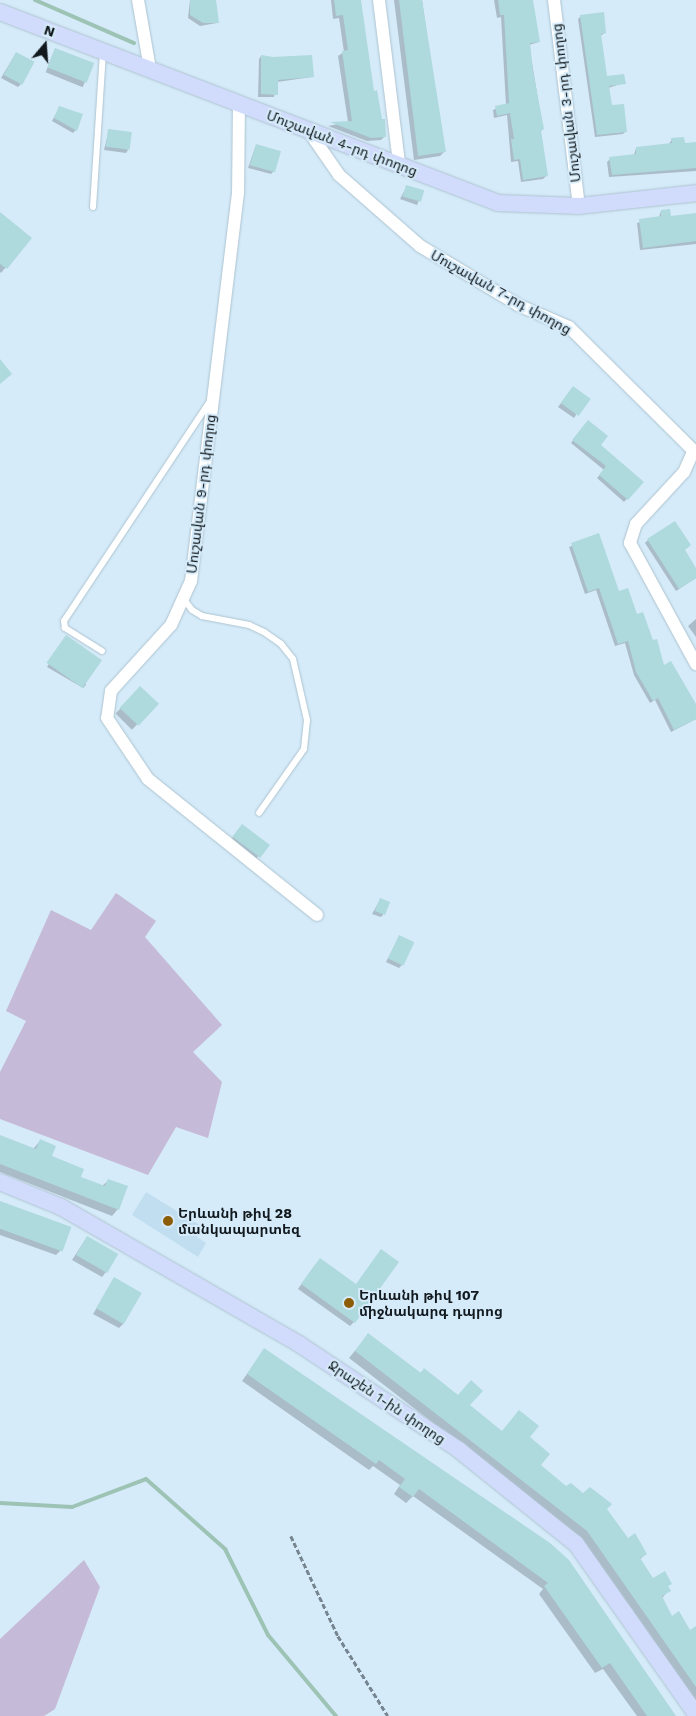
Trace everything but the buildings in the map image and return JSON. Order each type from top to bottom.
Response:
[{"type":"street","points":[[138,0],[150,69]]},
{"type":"street","points":[[379,0],[399,164]]},
{"type":"street","name":"Մուշավան 3-րդ փողոց","points":[[554,0],[579,206]]},
{"type":"street","name":"Մուշավան 4-րդ փողոց","points":[[0,12],[239,102],[498,203],[579,206],[696,193]]},
{"type":"street","name":"Մուշավան 9-րդ փողոց","points":[[239,102],[238,193],[190,581],[171,625],[111,691],[107,718],[148,779],[317,915]]},
{"type":"street","name":"Մուշավան 7-րդ փողոց","points":[[308,130],[339,175],[420,246],[518,305],[569,326],[695,453]]},
{"type":"street","points":[[695,453],[684,472],[636,524],[630,543],[696,664]]},
{"type":"street","name":"Ջրաշեն 1-ին փողոց","points":[[0,1182],[61,1207],[299,1344],[459,1450],[576,1544],[696,1714]]},
{"type":"lane","points":[[93,207],[103,51]]},
{"type":"lane","points":[[102,651],[65,628],[64,621],[213,398]]},
{"type":"lane","points":[[183,598],[192,610],[202,616],[249,625],[264,632],[281,644],[293,659],[307,720],[304,749],[259,813]]},
{"type":"path","points":[[290,1536],[338,1636],[388,1716]]},
{"type":"shaded area","points":[[116,893],[156,921],[145,937],[222,1025],[193,1052],[222,1082],[208,1138],[176,1127],[148,1175],[0,1119],[0,1072],[26,1021],[6,1011],[51,910],[91,930]]},
{"type":"shaded area","name":"Երևանի թիվ 28 մանկապարտեզ","points":[[146,1192],[203,1227],[197,1237],[206,1243],[198,1257],[132,1215]]},
{"type":"shaded area","points":[[84,1560],[100,1587],[55,1709],[44,1716],[0,1716],[0,1639]]},
{"type":"waterway","points":[[35,0],[134,43]]},
{"type":"waterway","points":[[0,1503],[72,1507],[146,1479],[225,1549],[268,1635],[336,1716]]},
{"type":"place","name":"Երևանի թիվ 28 մանկապարտեզ","points":[[168,1221]]},
{"type":"place","name":"Երևանի թիվ 107 միջնակարգ դպրոց","points":[[349,1303]]}]
